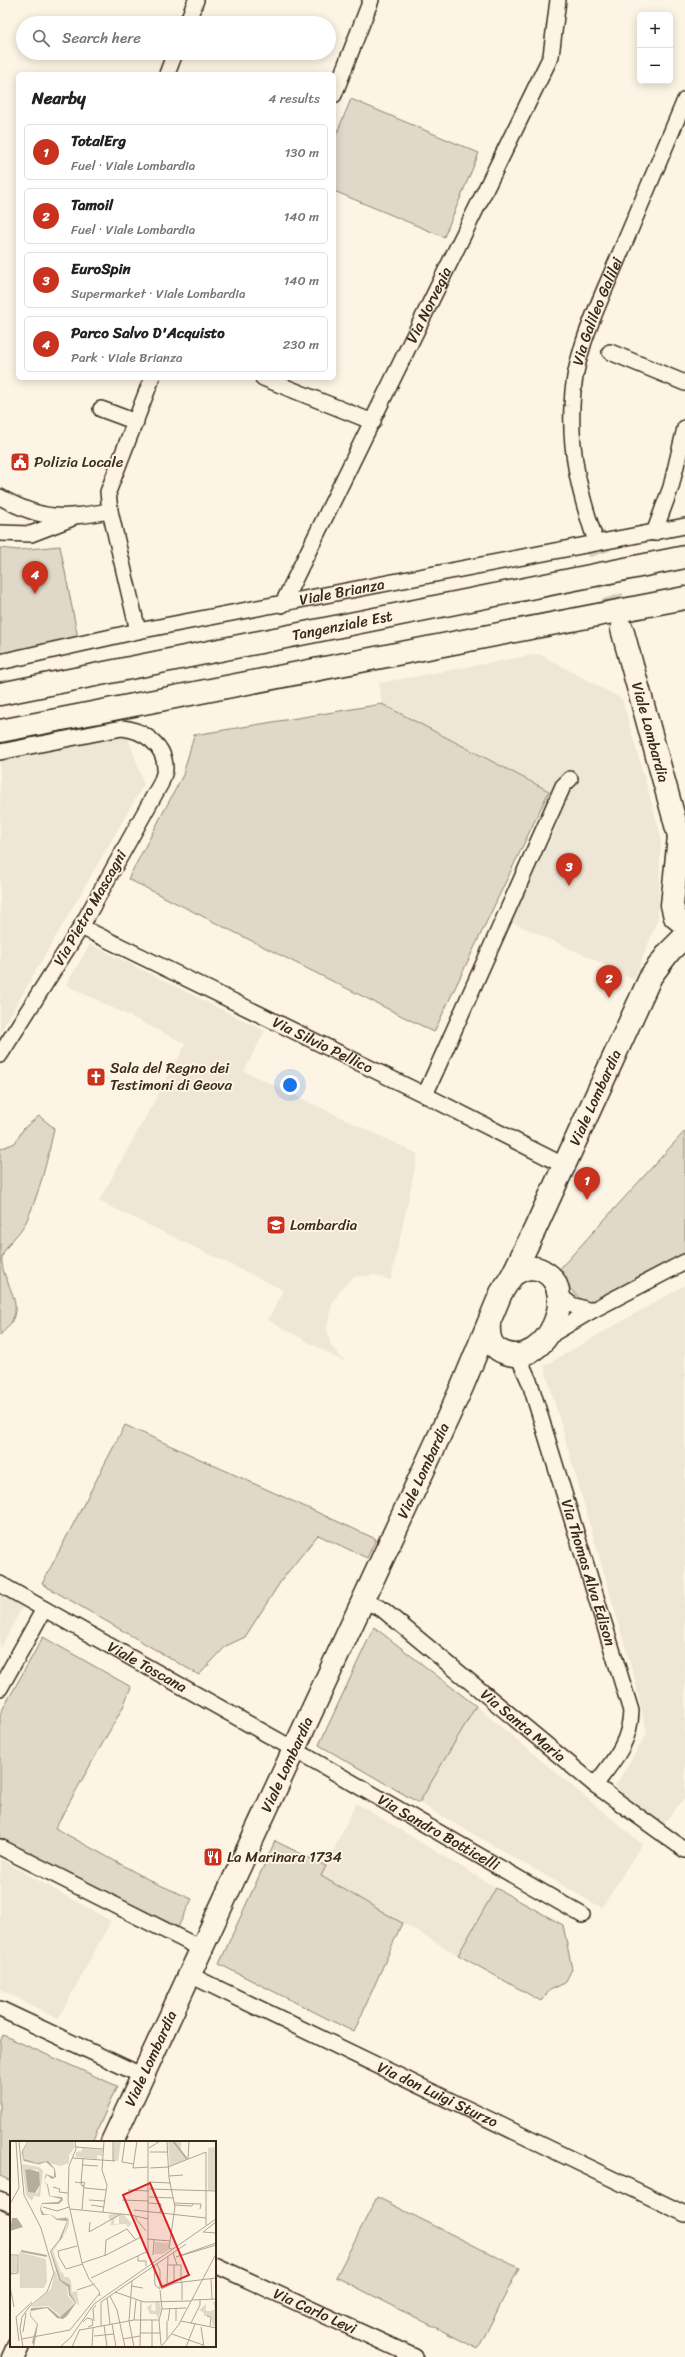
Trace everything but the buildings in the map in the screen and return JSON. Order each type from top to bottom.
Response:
[{"type":"main road","name":"Tangenziale Est","points":[[0,694],[685,557]]},
{"type":"main road","points":[[0,731],[685,598]]},
{"type":"main road","name":"Viale Lombardia","points":[[112,2141],[462,1387],[501,1293],[512,1276],[535,1229],[563,1165],[656,967],[679,907],[675,861],[682,841],[622,629]]},
{"type":"main road","name":"Viale Lombardia","points":[[656,967],[685,936]]},
{"type":"main road","name":"Viale Lombardia","points":[[462,1387],[482,1363],[512,1355],[529,1353],[546,1338],[553,1324],[560,1296],[558,1286],[554,1279],[540,1269],[534,1262],[531,1250],[535,1229]]},
{"type":"main road","points":[[512,1276],[520,1270],[540,1269]]},
{"type":"main road","points":[[488,1324],[491,1343],[498,1350],[512,1355]]},
{"type":"main road","points":[[12,2357],[17,2347]]},
{"type":"street","points":[[190,16],[196,0]]},
{"type":"street","points":[[336,90],[371,0]]},
{"type":"street","name":"Via Norvegia","points":[[282,605],[551,56],[558,0]]},
{"type":"street","points":[[168,72],[172,60]]},
{"type":"street","name":"Via Galileo Galilei","points":[[593,533],[576,478],[572,444],[572,404],[576,368],[584,341],[602,296],[685,100]]},
{"type":"street","points":[[610,352],[685,383]]},
{"type":"street","points":[[138,631],[110,511],[108,492],[151,380]]},
{"type":"street","points":[[268,380],[373,422]]},
{"type":"street","points":[[101,409],[136,422]]},
{"type":"street","points":[[654,532],[671,487],[685,428]]},
{"type":"street","points":[[0,497],[33,513],[76,516],[110,511]]},
{"type":"street","points":[[0,533],[31,534],[76,516]]},
{"type":"street","name":"Viale Brianza","points":[[0,662],[138,631],[282,605],[685,526]]},
{"type":"street","name":"Via Pietro Mascagni","points":[[0,752],[122,728],[137,729],[152,739],[163,756],[166,769],[161,783],[81,927],[0,1055]]},
{"type":"street","points":[[425,1095],[564,786],[570,779]]},
{"type":"street","name":"Via Silvio Pellico","points":[[81,927],[425,1095],[563,1165]]},
{"type":"street","points":[[546,1338],[591,1311],[683,1262]]},
{"type":"street","points":[[560,1296],[572,1305],[591,1311]]},
{"type":"street","name":"Via Thomas Alva Edison","points":[[512,1355],[530,1382],[631,1711],[630,1727],[625,1742],[595,1785]]},
{"type":"street","name":"Viale Toscana","points":[[0,1584],[294,1750]]},
{"type":"street","name":"Via Santa Maria","points":[[364,1600],[382,1609],[595,1785],[685,1850]]},
{"type":"street","points":[[0,1688],[44,1609]]},
{"type":"street","name":"Via Sandro Botticelli","points":[[294,1750],[582,1915]]},
{"type":"street","points":[[0,1847],[202,1949]]},
{"type":"street","name":"Via don Luigi Sturzo","points":[[190,1975],[685,2214]]},
{"type":"street","points":[[0,2009],[143,2076]]},
{"type":"street","points":[[0,2200],[10,2205]]},
{"type":"street","name":"Via Carlo Levi","points":[[216,2265],[415,2357]]},
{"type":"shaded area","points":[[351,99],[479,153],[444,237],[336,192],[336,135]]},
{"type":"shaded area","points":[[60,546],[78,638],[0,656],[0,548],[18,550]]},
{"type":"shaded area","points":[[539,654],[622,699],[661,836],[658,918],[634,980],[593,959],[511,922],[561,817],[542,807],[549,790],[382,704],[379,683]]},
{"type":"shaded area","points":[[382,704],[549,791],[434,1032],[128,879],[183,775],[194,735]]},
{"type":"shaded area","points":[[125,729],[144,784],[0,1033],[0,758]]},
{"type":"shaded area","name":"Lombardia","points":[[90,944],[265,1031],[244,1071],[418,1154],[391,1280],[374,1275],[353,1277],[342,1288],[332,1304],[327,1328],[331,1346],[346,1363],[268,1320],[283,1290],[99,1201],[186,1044],[66,985]]},
{"type":"shaded area","points":[[39,1116],[54,1128],[43,1176],[35,1201],[26,1222],[2,1257],[3,1267],[15,1305],[14,1315],[10,1324],[0,1335],[0,1149],[15,1143],[24,1128]]},
{"type":"shaded area","points":[[685,1131],[685,1257],[591,1309],[555,1274]]},
{"type":"shaded area","points":[[685,1285],[685,1798],[661,1826],[615,1786],[647,1734],[636,1684],[544,1366]]},
{"type":"shaded area","points":[[125,1425],[376,1539],[367,1558],[318,1535],[283,1578],[245,1637],[226,1646],[199,1675],[42,1584]]},
{"type":"shaded area","points":[[0,1591],[24,1604],[0,1649]]},
{"type":"shaded area","points":[[374,1627],[476,1706],[419,1803],[319,1745]]},
{"type":"shaded area","points":[[43,1637],[131,1687],[123,1707],[55,1828],[153,1882],[192,1899],[178,1927],[0,1841],[0,1714]]},
{"type":"shaded area","points":[[476,1706],[642,1844],[602,1908],[419,1803]]},
{"type":"shaded area","points":[[356,1803],[496,1888],[458,1955],[321,1876]]},
{"type":"shaded area","points":[[275,1841],[326,1866],[321,1876],[402,1923],[354,2032],[219,1964]]},
{"type":"shaded area","points":[[0,1859],[111,1921],[58,2019],[0,1989]]},
{"type":"shaded area","points":[[496,1888],[563,1925],[572,1969],[565,1983],[550,1990],[541,2001],[458,1955]]},
{"type":"shaded area","points":[[3,2035],[117,2086],[92,2141],[10,2141],[10,2181],[0,2176],[0,2042]]},
{"type":"shaded area","points":[[377,2197],[519,2268],[478,2349],[336,2277]]},
{"type":"tunnel","points":[[593,533],[622,629]]},
{"type":"place","name":"Polizia Locale","points":[[20,462]]},
{"type":"place","name":"Parco Salvo D'Acquisto","points":[[35,594]]},
{"type":"place","name":"EuroSpin","points":[[569,886]]},
{"type":"place","name":"Tamoil","points":[[609,998]]},
{"type":"place","name":"Sala del Regno dei Testimoni di Geova","points":[[96,1077]]},
{"type":"place","name":"TotalErg","points":[[587,1200]]},
{"type":"place","name":"Lombardia","points":[[276,1225]]},
{"type":"place","name":"La Marinara 1734","points":[[213,1857]]}]
